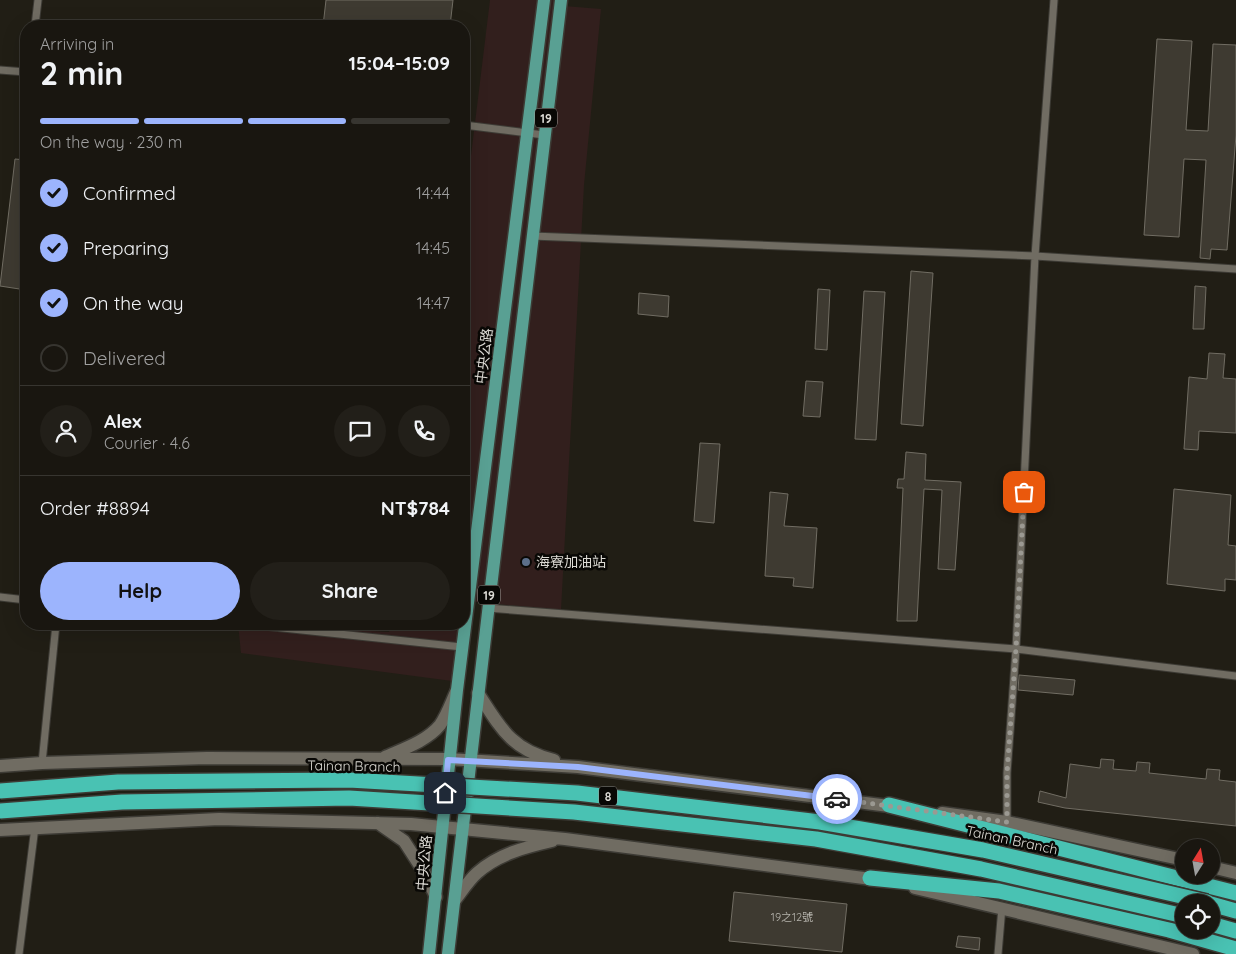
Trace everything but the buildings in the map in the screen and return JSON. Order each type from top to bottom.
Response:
[{"type":"highway","name":"Tainan Branch","points":[[0,791],[118,782],[349,780],[577,793],[820,822],[964,846],[1175,895]]},
{"type":"highway","name":"8","points":[[0,811],[122,802],[349,798],[574,812],[816,839],[981,869],[1175,914]]},
{"type":"highway","points":[[888,805],[1236,893]]},
{"type":"highway","points":[[870,878],[999,891],[1169,930],[1236,949]]},
{"type":"highway","points":[[1220,907],[1236,911]]},
{"type":"highway","points":[[1220,927],[1236,931]]},
{"type":"main road","name":"中央公路","points":[[470,584],[544,0]]},
{"type":"main road","name":"19","points":[[448,954],[472,761],[487,608],[561,0]]},
{"type":"main road","name":"中央公路","points":[[429,954],[448,760],[464,630]]},
{"type":"street","points":[[377,760],[427,736],[439,725],[457,690]]},
{"type":"street","points":[[478,693],[506,735],[543,758],[578,767]]},
{"type":"street","points":[[0,766],[207,758],[448,760],[578,767],[888,805],[1007,822],[1175,858]]},
{"type":"street","points":[[0,830],[219,819],[378,823],[565,839],[870,878],[1002,907],[1192,954]]},
{"type":"street","points":[[378,823],[404,842],[424,872],[436,897]]},
{"type":"street","points":[[455,900],[476,873],[491,863],[518,849],[565,839]]},
{"type":"street","points":[[1220,869],[1236,873]]},
{"type":"lane","points":[[36,20],[38,0]]},
{"type":"lane","points":[[1007,822],[1007,773],[1016,649],[1035,256],[1054,0]]},
{"type":"lane","points":[[0,70],[20,72]]},
{"type":"lane","points":[[470,126],[544,135]]},
{"type":"lane","points":[[532,236],[1035,256],[1236,269]]},
{"type":"lane","points":[[0,597],[20,599]]},
{"type":"lane","points":[[487,608],[1016,649],[1236,676]]},
{"type":"lane","points":[[42,763],[55,630]]},
{"type":"lane","points":[[302,630],[462,647]]},
{"type":"lane","points":[[19,954],[35,827]]},
{"type":"lane","points":[[998,954],[1002,907]]},
{"type":"shaded area","points":[[490,0],[564,0],[564,6],[601,9],[584,185],[561,610],[470,602],[470,164]]},
{"type":"shaded area","points":[[239,630],[389,632],[390,630],[457,630],[452,681],[241,653]]},
{"type":"way so far","points":[[837,799],[1007,822],[1007,773],[1024,492]]},
{"type":"place","name":"海寮加油站","points":[[526,562]]},
{"type":"route","points":[[445,793],[448,760],[578,767],[837,799]]}]
